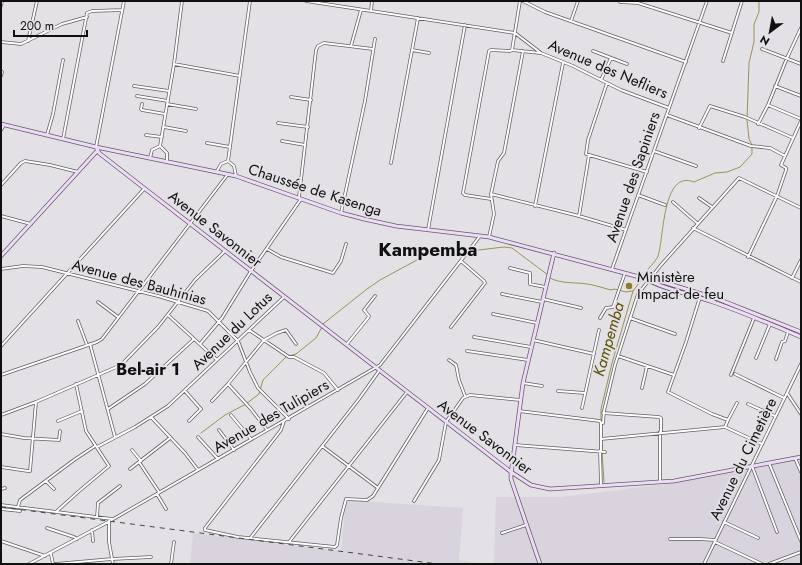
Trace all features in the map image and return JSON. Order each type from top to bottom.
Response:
[{"type":"street","points":[[1,6],[2,1]]},
{"type":"street","points":[[28,41],[37,1]]},
{"type":"street","points":[[1,256],[78,172],[97,149],[124,2],[119,1]]},
{"type":"street","points":[[160,146],[174,64],[182,1]]},
{"type":"street","points":[[228,161],[250,1]]},
{"type":"street","points":[[306,1],[515,32]]},
{"type":"street","points":[[371,11],[372,1]]},
{"type":"street","points":[[512,50],[521,1],[545,12],[686,62]]},
{"type":"street","points":[[571,21],[578,1]]},
{"type":"street","name":"Avenue des Sapiniers","points":[[612,269],[707,1]]},
{"type":"street","points":[[723,61],[742,1]]},
{"type":"street","points":[[620,2],[637,2],[732,33]]},
{"type":"street","points":[[64,139],[88,13],[90,11],[122,10]]},
{"type":"street","points":[[351,46],[361,10]]},
{"type":"street","points":[[1,42],[19,44],[62,24],[87,17]]},
{"type":"street","points":[[391,163],[418,18]]},
{"type":"street","points":[[428,230],[465,25]]},
{"type":"street","points":[[758,124],[768,105],[801,28]]},
{"type":"street","name":"Avenue des Nefliers","points":[[515,32],[541,53],[621,90],[669,108]]},
{"type":"street","points":[[341,213],[363,115],[375,39]]},
{"type":"street","points":[[200,344],[219,322],[251,271],[300,199],[316,50],[318,46],[324,43],[373,49]]},
{"type":"street","points":[[412,50],[429,53]]},
{"type":"street","points":[[491,199],[465,195],[463,193],[489,52],[491,50],[512,50],[541,53]]},
{"type":"street","points":[[762,50],[801,64]]},
{"type":"street","points":[[489,237],[494,214],[491,194],[498,161],[503,155],[506,144],[523,51]]},
{"type":"street","points":[[593,51],[627,64]]},
{"type":"street","points":[[601,80],[611,58]]},
{"type":"street","points":[[47,135],[53,114],[62,60]]},
{"type":"street","points":[[535,206],[564,63]]},
{"type":"street","points":[[174,64],[240,76]]},
{"type":"street","points":[[1,76],[2,72]]},
{"type":"street","points":[[579,216],[589,155],[586,153],[588,140],[607,83]]},
{"type":"street","points":[[134,86],[169,91]]},
{"type":"street","points":[[775,86],[801,96]]},
{"type":"street","points":[[137,96],[196,108]]},
{"type":"street","points":[[291,97],[311,100]]},
{"type":"street","points":[[142,104],[142,110],[165,114]]},
{"type":"street","points":[[748,257],[777,196],[786,169],[781,166],[801,120],[768,105]]},
{"type":"street","points":[[699,128],[709,106],[747,118],[792,138]]},
{"type":"street","points":[[667,115],[751,146],[770,148],[785,156]]},
{"type":"street","points":[[278,123],[308,127]]},
{"type":"street","points":[[1,130],[3,124]]},
{"type":"street","name":"Chaussée de Kasenga","points":[[3,124],[97,149],[217,171],[236,176],[341,213],[396,226],[480,235],[554,253],[718,299],[801,332]]},
{"type":"street","points":[[163,127],[186,131]]},
{"type":"street","points":[[146,135],[162,137]]},
{"type":"street","points":[[282,141],[305,145]]},
{"type":"street","points":[[207,143],[230,147]]},
{"type":"street","points":[[150,158],[152,150],[160,146]]},
{"type":"street","points":[[160,146],[167,153],[166,161]]},
{"type":"street","name":"Avenue Savonnier","points":[[97,149],[144,188],[379,371],[511,472],[531,485],[545,488],[660,482],[690,478],[801,457]]},
{"type":"street","points":[[654,151],[696,166]]},
{"type":"street","points":[[589,155],[647,172]]},
{"type":"street","points":[[1,185],[25,161],[78,172]]},
{"type":"street","points":[[217,171],[221,164],[228,161]]},
{"type":"street","points":[[228,161],[234,166],[236,176]]},
{"type":"street","points":[[1,375],[102,339],[228,174]]},
{"type":"street","points":[[601,485],[603,413],[618,356],[638,294],[648,279],[739,178],[801,208]]},
{"type":"street","points":[[1,346],[144,188]]},
{"type":"street","points":[[491,194],[579,216],[626,230]]},
{"type":"street","points":[[638,195],[665,205]]},
{"type":"street","points":[[699,198],[712,207]]},
{"type":"street","points":[[673,202],[697,223]]},
{"type":"street","points":[[1,216],[31,224]]},
{"type":"street","points":[[693,228],[748,257],[801,282]]},
{"type":"street","name":"Avenue des Tulipiers","points":[[29,564],[113,519],[284,422],[382,364],[480,235]]},
{"type":"street","points":[[267,249],[283,258],[333,273],[341,261],[346,244]]},
{"type":"street","points":[[1,415],[36,402],[123,364],[168,315],[198,276],[226,251]]},
{"type":"street","points":[[540,564],[511,479],[511,472],[523,383],[554,253]]},
{"type":"street","points":[[792,278],[801,260]]},
{"type":"street","points":[[451,327],[485,283],[461,261]]},
{"type":"street","name":"Avenue des Bauhinias","points":[[1,269],[32,266],[139,291],[206,310],[238,341],[254,380],[261,392],[289,419]]},
{"type":"street","points":[[510,268],[530,274],[530,284],[545,287]]},
{"type":"street","points":[[600,318],[606,308],[613,307],[626,273]]},
{"type":"street","name":"Chaussée de Kasenga","points":[[648,279],[716,303],[801,337]]},
{"type":"street","points":[[502,294],[581,308]]},
{"type":"street","points":[[346,344],[368,319],[369,316],[364,310],[375,296]]},
{"type":"street","name":"Avenue du Lotus","points":[[18,507],[20,500],[74,460],[115,438],[168,406],[284,297]]},
{"type":"street","points":[[700,297],[668,392],[669,394],[728,420]]},
{"type":"street","points":[[716,303],[718,299]]},
{"type":"street","points":[[98,302],[118,317]]},
{"type":"street","points":[[493,314],[537,323]]},
{"type":"street","points":[[168,315],[217,360]]},
{"type":"street","points":[[630,318],[674,334]]},
{"type":"street","points":[[731,375],[754,318]]},
{"type":"street","points":[[78,322],[89,344],[99,375],[115,438]]},
{"type":"street","points":[[756,358],[770,324]]},
{"type":"street","points":[[249,330],[289,356],[294,357],[322,372],[338,390]]},
{"type":"street","points":[[212,401],[264,340],[286,330],[296,344]]},
{"type":"street","points":[[582,408],[599,330]]},
{"type":"street","points":[[776,359],[782,342],[785,341],[788,332]]},
{"type":"street","points":[[474,337],[531,347]]},
{"type":"street","points":[[108,409],[145,384],[194,339]]},
{"type":"street","points":[[533,340],[594,354]]},
{"type":"street","points":[[467,351],[528,360]]},
{"type":"street","points":[[618,356],[674,375]]},
{"type":"street","points":[[449,360],[456,365],[466,396]]},
{"type":"street","name":"Avenue du Cimetière","points":[[704,564],[801,364]]},
{"type":"street","points":[[642,388],[646,366]]},
{"type":"street","points":[[250,537],[379,371]]},
{"type":"street","points":[[735,374],[784,398]]},
{"type":"street","points":[[523,383],[542,386]]},
{"type":"street","points":[[56,512],[110,465],[86,431],[76,384]]},
{"type":"street","points":[[228,384],[268,430]]},
{"type":"street","points":[[185,390],[201,409],[190,420]]},
{"type":"street","points":[[558,391],[585,393]]},
{"type":"street","points":[[290,542],[407,392]]},
{"type":"street","points":[[786,393],[801,414]]},
{"type":"street","points":[[414,501],[439,460],[446,422],[466,396],[472,395],[520,400]]},
{"type":"street","points":[[1,467],[29,471],[36,402]]},
{"type":"street","points":[[725,427],[737,403]]},
{"type":"street","points":[[748,404],[775,416]]},
{"type":"street","points":[[284,422],[281,430],[205,528],[205,530],[238,537],[250,537],[333,548],[335,547],[337,545],[341,518],[346,499],[367,500],[373,496],[428,408]]},
{"type":"street","points":[[519,410],[598,420],[602,423]]},
{"type":"street","points":[[58,421],[82,411]]},
{"type":"street","points":[[603,413],[661,418],[660,482]]},
{"type":"street","points":[[231,415],[251,440]]},
{"type":"street","points":[[151,417],[186,454],[198,470]]},
{"type":"street","points":[[602,439],[660,432],[725,427],[762,444]]},
{"type":"street","points":[[219,430],[234,450]]},
{"type":"street","points":[[1,434],[33,439],[59,440],[60,432]]},
{"type":"street","points":[[198,437],[218,459]]},
{"type":"street","points":[[130,469],[170,438]]},
{"type":"street","points":[[515,445],[602,452]]},
{"type":"street","points":[[322,446],[378,488]]},
{"type":"street","points":[[132,450],[166,509]]},
{"type":"street","points":[[795,458],[801,472]]},
{"type":"street","points":[[769,463],[801,541]]},
{"type":"street","points":[[752,467],[777,532]]},
{"type":"street","points":[[46,481],[54,489]]},
{"type":"street","points":[[97,517],[98,503],[120,486]]},
{"type":"street","points":[[1,489],[5,488]]},
{"type":"street","points":[[1,505],[113,519]]},
{"type":"street","points":[[1,509],[20,511]]},
{"type":"street","points":[[109,521],[113,564]]},
{"type":"street","points":[[724,522],[758,538]]},
{"type":"street","points":[[502,534],[526,525]]},
{"type":"street","points":[[47,528],[77,539]]},
{"type":"street","points":[[92,530],[93,541]]},
{"type":"street","points":[[670,539],[700,539],[715,541],[762,564]]},
{"type":"street","points":[[1,541],[45,556]]},
{"type":"street","points":[[172,564],[174,542]]},
{"type":"street","points":[[769,564],[801,552]]},
{"type":"street","points":[[50,553],[54,564],[151,557]]},
{"type":"shaded area","points":[[801,457],[801,564],[494,564],[496,497],[561,497],[667,484]]},
{"type":"shaded area","points":[[346,500],[463,508],[459,560],[483,564],[190,564],[193,533],[341,551]]},
{"type":"waterway","name":"Kampemba","points":[[643,276],[658,256],[666,208],[670,195],[676,186],[684,181],[694,182],[715,173],[727,172],[740,167],[752,154],[752,145],[749,139],[747,120],[749,63],[754,42],[754,24],[759,12],[759,1]]},
{"type":"waterway","points":[[323,324],[380,280],[433,252],[470,251],[504,247],[512,248],[548,275]]},
{"type":"waterway","points":[[550,278],[559,281],[590,284],[611,290],[614,289],[626,292],[633,291]]},
{"type":"waterway","name":"Kampemba","points":[[601,421],[601,409],[612,363],[633,291],[642,279]]},
{"type":"waterway","points":[[289,356],[296,354],[316,338],[322,327]]},
{"type":"waterway","points":[[201,433],[225,415],[246,404],[259,394],[263,380],[286,357]]},
{"type":"waterway","name":"Kampemba","points":[[602,445],[602,451]]},
{"type":"waterway","name":"Kampemba","points":[[602,452],[604,482]]},
{"type":"railway","points":[[1,507],[438,564]]},
{"type":"place","name":"Ministère Impact de feu","points":[[629,286]]},
{"type":"district","name":"Kampemba","points":[[428,249]]},
{"type":"district","name":"Bel-air 1","points":[[148,369]]}]
